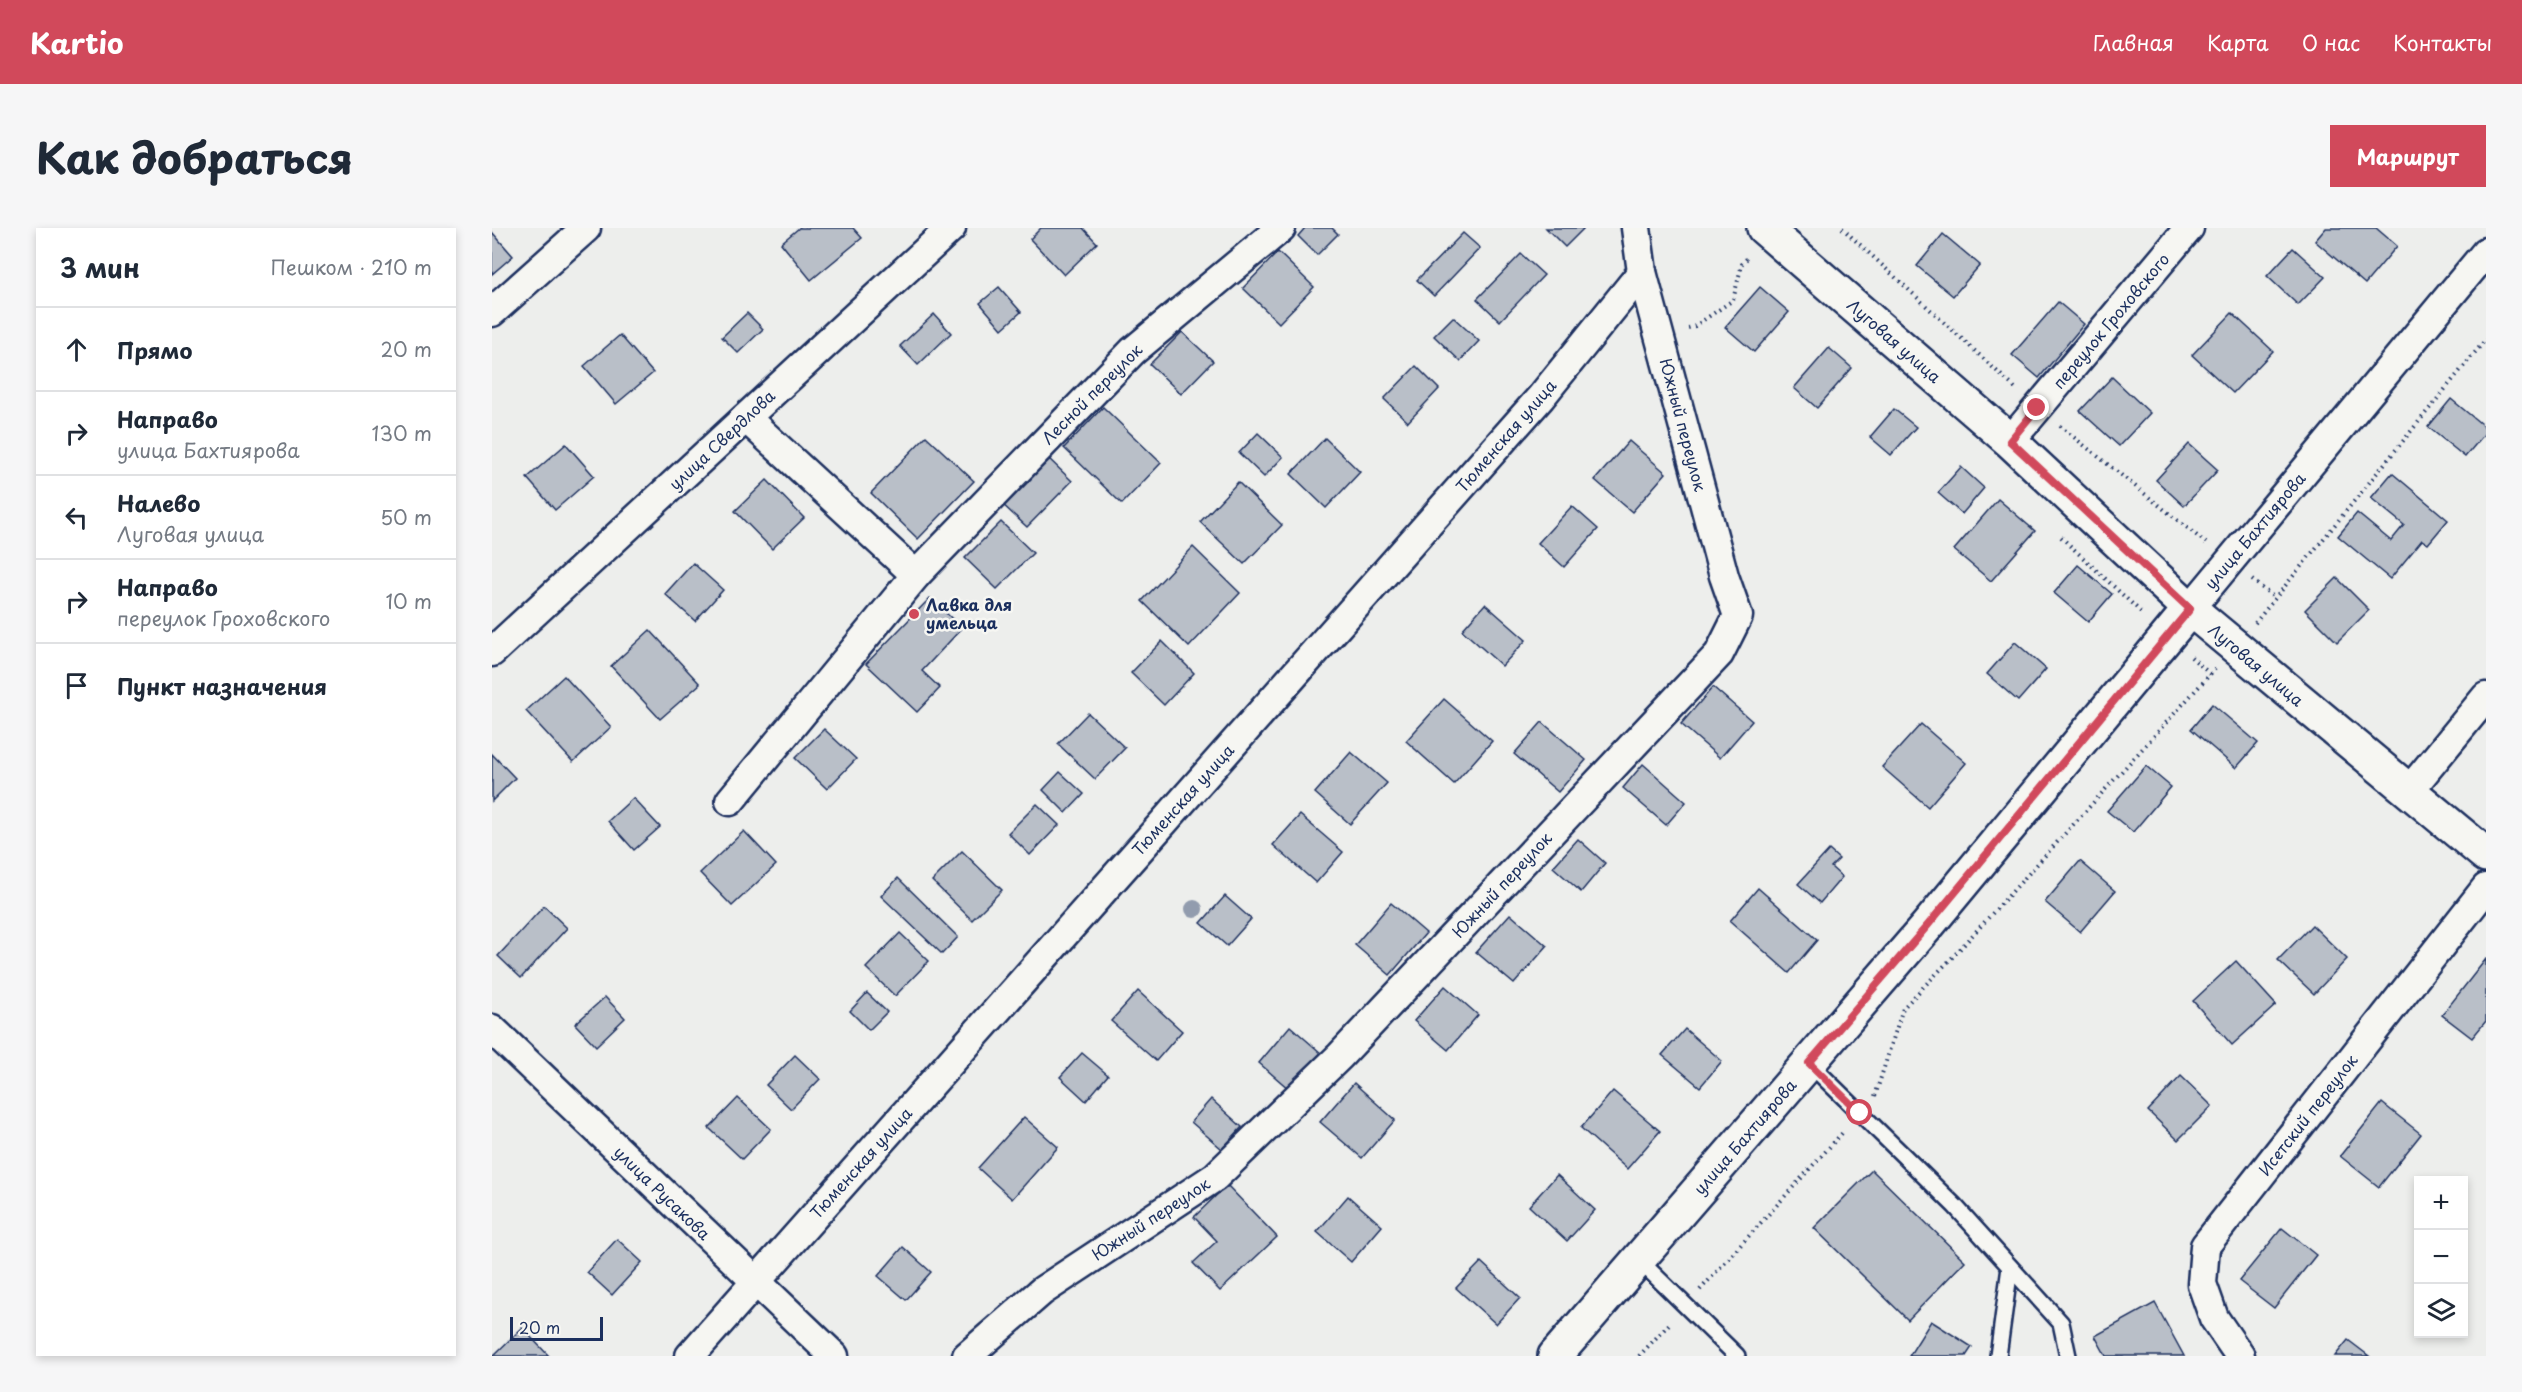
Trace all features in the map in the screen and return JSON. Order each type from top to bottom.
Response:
[{"type":"main road","name":"Луговая улица","points":[[1766,230],[2010,441],[2190,609],[2486,855]]},
{"type":"main road","name":"улица Бахтиярова","points":[[1555,1356],[1928,925],[2190,609]]},
{"type":"street","points":[[492,312],[586,228]]},
{"type":"street","name":"улица Свердлова","points":[[492,652],[951,228]]},
{"type":"street","name":"Лесной переулок","points":[[730,801],[916,575],[1133,351],[1281,228]]},
{"type":"street","points":[[1636,228],[1642,272]]},
{"type":"street","name":"переулок Гроховского","points":[[2010,441],[2189,228]]},
{"type":"street","name":"улица Бахтиярова","points":[[2190,609],[2486,252]]},
{"type":"street","name":"Южный переулок","points":[[967,1356],[1042,1291],[1215,1177],[1340,1056],[1719,654],[1738,616],[1724,576],[1642,272]]},
{"type":"street","name":"Тюменская улица","points":[[690,1356],[1541,397],[1642,272]]},
{"type":"street","points":[[746,418],[916,575]]},
{"type":"street","points":[[2408,792],[2486,697]]},
{"type":"street","name":"Исетский переулок","points":[[2240,1356],[2214,1318],[2202,1284],[2205,1246],[2486,888]]},
{"type":"street","name":"улица Русакова","points":[[492,1029],[834,1356]]},
{"type":"lane","points":[[1809,1063],[1955,1206],[2061,1323],[2068,1356]]},
{"type":"lane","points":[[1639,1260],[1737,1356]]},
{"type":"lane","points":[[1998,1356],[2010,1267]]},
{"type":"path","points":[[1659,335],[1695,326],[1733,300],[1742,264],[1766,230]]},
{"type":"path","points":[[1639,1356],[1878,1093],[1903,1008],[1957,952],[2235,647],[2486,339]]},
{"type":"building","points":[[799,228],[853,228],[862,238],[811,280],[781,243]]},
{"type":"building","points":[[1041,228],[1083,228],[1097,243],[1064,275],[1030,239]]},
{"type":"building","points":[[1305,228],[1332,228],[1338,234],[1317,255],[1298,236]]},
{"type":"building","points":[[1546,228],[1584,228],[1565,247]]},
{"type":"building","points":[[2326,228],[2376,228],[2397,246],[2365,284],[2315,241]]},
{"type":"building","points":[[492,232],[513,256],[492,274]]},
{"type":"building","points":[[1463,233],[1480,248],[1434,296],[1417,280]]},
{"type":"building","points":[[1943,234],[1980,265],[1953,296],[1917,266]]},
{"type":"building","points":[[2293,248],[2325,277],[2298,305],[2267,276]]},
{"type":"building","points":[[1278,252],[1314,287],[1279,323],[1243,288]]},
{"type":"building","points":[[1521,254],[1544,275],[1500,321],[1477,299]]},
{"type":"building","points":[[999,287],[1021,312],[1002,329],[980,303]]},
{"type":"building","points":[[1760,287],[1789,312],[1754,352],[1725,327]]},
{"type":"building","points":[[2058,302],[2084,324],[2039,378],[2012,355]]},
{"type":"building","points":[[747,313],[763,329],[738,353],[722,337]]},
{"type":"building","points":[[2232,313],[2273,351],[2233,393],[2192,355]]},
{"type":"building","points":[[934,314],[951,333],[918,365],[900,346]]},
{"type":"building","points":[[1453,317],[1479,341],[1460,361],[1434,336]]},
{"type":"building","points":[[1182,332],[1213,361],[1181,394],[1150,364]]},
{"type":"building","points":[[620,335],[653,373],[616,404],[584,366]]},
{"type":"building","points":[[1829,348],[1852,368],[1817,408],[1794,388]]},
{"type":"building","points":[[1416,366],[1439,389],[1408,422],[1384,399]]},
{"type":"building","points":[[2112,377],[2150,413],[2119,446],[2080,411]]},
{"type":"building","points":[[2451,399],[2486,428],[2486,432],[2465,457],[2428,427]]},
{"type":"building","points":[[1103,407],[1161,463],[1122,504],[1064,448]]},
{"type":"building","points":[[1894,409],[1916,427],[1891,455],[1870,437]]},
{"type":"building","points":[[1258,433],[1283,457],[1264,477],[1239,453]]},
{"type":"building","points":[[926,436],[974,481],[918,539],[871,493]]},
{"type":"building","points":[[1325,438],[1360,472],[1326,508],[1291,474]]},
{"type":"building","points":[[1629,441],[1666,473],[1632,512],[1595,480]]},
{"type":"building","points":[[566,444],[594,476],[555,510],[527,478]]},
{"type":"building","points":[[2189,444],[2218,470],[2184,506],[2156,480]]},
{"type":"building","points":[[1046,456],[1072,481],[1027,527],[1001,503]]},
{"type":"building","points":[[1961,467],[1984,488],[1962,514],[1938,493]]},
{"type":"building","points":[[2392,473],[2448,520],[2428,544],[2422,540],[2390,579],[2338,536],[2357,513],[2391,541],[2404,525],[2371,498]]},
{"type":"building","points":[[767,480],[804,518],[772,549],[735,511]]},
{"type":"building","points":[[1238,482],[1282,525],[1244,564],[1200,522]]},
{"type":"building","points":[[1998,499],[2035,531],[1991,581],[1954,550]]},
{"type":"building","points":[[1572,506],[1598,529],[1564,567],[1538,543]]},
{"type":"building","points":[[1001,522],[1033,553],[997,589],[965,558]]},
{"type":"building","points":[[1193,547],[1240,593],[1189,647],[1142,601]]},
{"type":"building","points":[[693,563],[723,590],[695,621],[665,594]]},
{"type":"building","points":[[2078,565],[2112,594],[2088,622],[2054,593]]},
{"type":"building","points":[[2337,578],[2369,610],[2337,642],[2305,610]]},
{"type":"building","points":[[930,598],[962,628],[922,671],[940,688],[917,712],[866,664]]},
{"type":"building","points":[[1485,604],[1526,640],[1502,666],[1462,630]]},
{"type":"building","points":[[650,630],[700,684],[660,719],[611,666]]},
{"type":"building","points":[[1162,641],[1194,673],[1164,705],[1131,673]]},
{"type":"building","points":[[2015,642],[2046,669],[2018,701],[1987,674]]},
{"type":"building","points":[[564,676],[611,727],[573,762],[526,711]]},
{"type":"building","points":[[1713,687],[1752,721],[1720,758],[1681,724]]},
{"type":"building","points":[[1444,699],[1492,741],[1454,784],[1406,741]]},
{"type":"building","points":[[2212,704],[2258,743],[2236,768],[2191,729]]},
{"type":"building","points":[[1088,713],[1125,748],[1095,779],[1058,744]]},
{"type":"building","points":[[1542,722],[1586,760],[1558,792],[1514,754]]},
{"type":"building","points":[[1921,724],[1966,763],[1928,807],[1882,767]]},
{"type":"building","points":[[824,729],[856,759],[827,789],[795,758]]},
{"type":"building","points":[[1351,752],[1387,783],[1350,824],[1315,793]]},
{"type":"building","points":[[492,754],[515,778],[492,801]]},
{"type":"building","points":[[1643,764],[1686,802],[1666,825],[1623,788]]},
{"type":"building","points":[[2146,766],[2171,787],[2133,832],[2107,811]]},
{"type":"building","points":[[1060,772],[1084,794],[1066,813],[1043,790]]},
{"type":"building","points":[[633,798],[660,827],[634,850],[608,821]]},
{"type":"building","points":[[1037,804],[1059,825],[1030,855],[1008,833]]},
{"type":"building","points":[[1300,815],[1343,852],[1316,883],[1273,845]]},
{"type":"building","points":[[744,831],[776,865],[732,906],[700,873]]},
{"type":"building","points":[[1578,839],[1605,863],[1581,892],[1553,867]]},
{"type":"building","points":[[1829,850],[1839,859],[1831,867],[1842,877],[1820,903],[1798,884]]},
{"type":"building","points":[[962,851],[1002,890],[972,920],[932,881]]},
{"type":"building","points":[[2080,861],[2115,891],[2080,932],[2045,902]]},
{"type":"building","points":[[898,878],[958,937],[942,954],[881,896]]},
{"type":"building","points":[[1758,888],[1817,940],[1789,973],[1730,921]]},
{"type":"building","points":[[1225,896],[1251,919],[1227,946],[1201,923]]},
{"type":"building","points":[[1391,903],[1426,933],[1390,975],[1355,945]]},
{"type":"building","points":[[544,906],[567,928],[521,978],[498,956]]},
{"type":"building","points":[[1510,914],[1547,946],[1514,984],[1476,952]]},
{"type":"building","points":[[2312,925],[2347,959],[2314,994],[2278,960]]},
{"type":"building","points":[[900,933],[929,961],[895,996],[866,968]]},
{"type":"building","points":[[2486,959],[2486,1021],[2472,1038],[2442,1015]]},
{"type":"building","points":[[2236,961],[2276,1005],[2232,1045],[2193,1001]]},
{"type":"building","points":[[1445,986],[1478,1015],[1448,1050],[1414,1021]]},
{"type":"building","points":[[1138,991],[1182,1031],[1156,1061],[1111,1021]]},
{"type":"building","points":[[867,993],[887,1012],[869,1030],[850,1011]]},
{"type":"building","points":[[605,997],[625,1018],[596,1046],[575,1024]]},
{"type":"building","points":[[1290,1026],[1321,1053],[1289,1089],[1259,1063]]},
{"type":"building","points":[[1685,1029],[1722,1061],[1700,1087],[1662,1055]]},
{"type":"building","points":[[1082,1053],[1108,1075],[1086,1101],[1060,1077]]},
{"type":"building","points":[[795,1055],[820,1079],[791,1109],[766,1085]]},
{"type":"building","points":[[2181,1076],[2212,1106],[2178,1140],[2148,1111]]},
{"type":"building","points":[[1354,1083],[1395,1120],[1362,1158],[1320,1122]]},
{"type":"building","points":[[1613,1091],[1660,1131],[1627,1169],[1581,1128]]},
{"type":"building","points":[[738,1098],[771,1129],[742,1159],[709,1128]]},
{"type":"building","points":[[1211,1099],[1242,1127],[1222,1149],[1191,1122]]},
{"type":"building","points":[[2382,1103],[2421,1134],[2379,1187],[2340,1156]]},
{"type":"building","points":[[1024,1117],[1058,1147],[1012,1199],[978,1168]]},
{"type":"building","points":[[1872,1170],[1965,1261],[1908,1320],[1814,1228]]},
{"type":"building","points":[[1557,1175],[1595,1210],[1567,1241],[1529,1206]]},
{"type":"building","points":[[1227,1185],[1277,1237],[1220,1291],[1193,1263],[1217,1241],[1194,1217]]},
{"type":"building","points":[[1348,1196],[1382,1226],[1351,1262],[1317,1232]]},
{"type":"building","points":[[2282,1228],[2316,1255],[2274,1308],[2239,1281]]},
{"type":"building","points":[[617,1239],[642,1262],[612,1295],[587,1272]]},
{"type":"building","points":[[903,1247],[931,1272],[906,1300],[878,1276]]},
{"type":"building","points":[[1481,1262],[1520,1298],[1496,1324],[1456,1288]]},
{"type":"building","points":[[2155,1303],[2184,1356],[2106,1356],[2095,1336]]},
{"type":"building","points":[[1931,1321],[1972,1347],[1966,1356],[1909,1356]]},
{"type":"building","points":[[522,1328],[549,1356],[493,1356]]},
{"type":"building","points":[[2348,1340],[2369,1356],[2335,1356]]},
{"type":"place","name":"Лавка для умельца","points":[[914,614]]},
{"type":"route","points":[[1860,1113],[1809,1063],[1928,925],[2190,609],[2010,441],[2037,408]]}]
